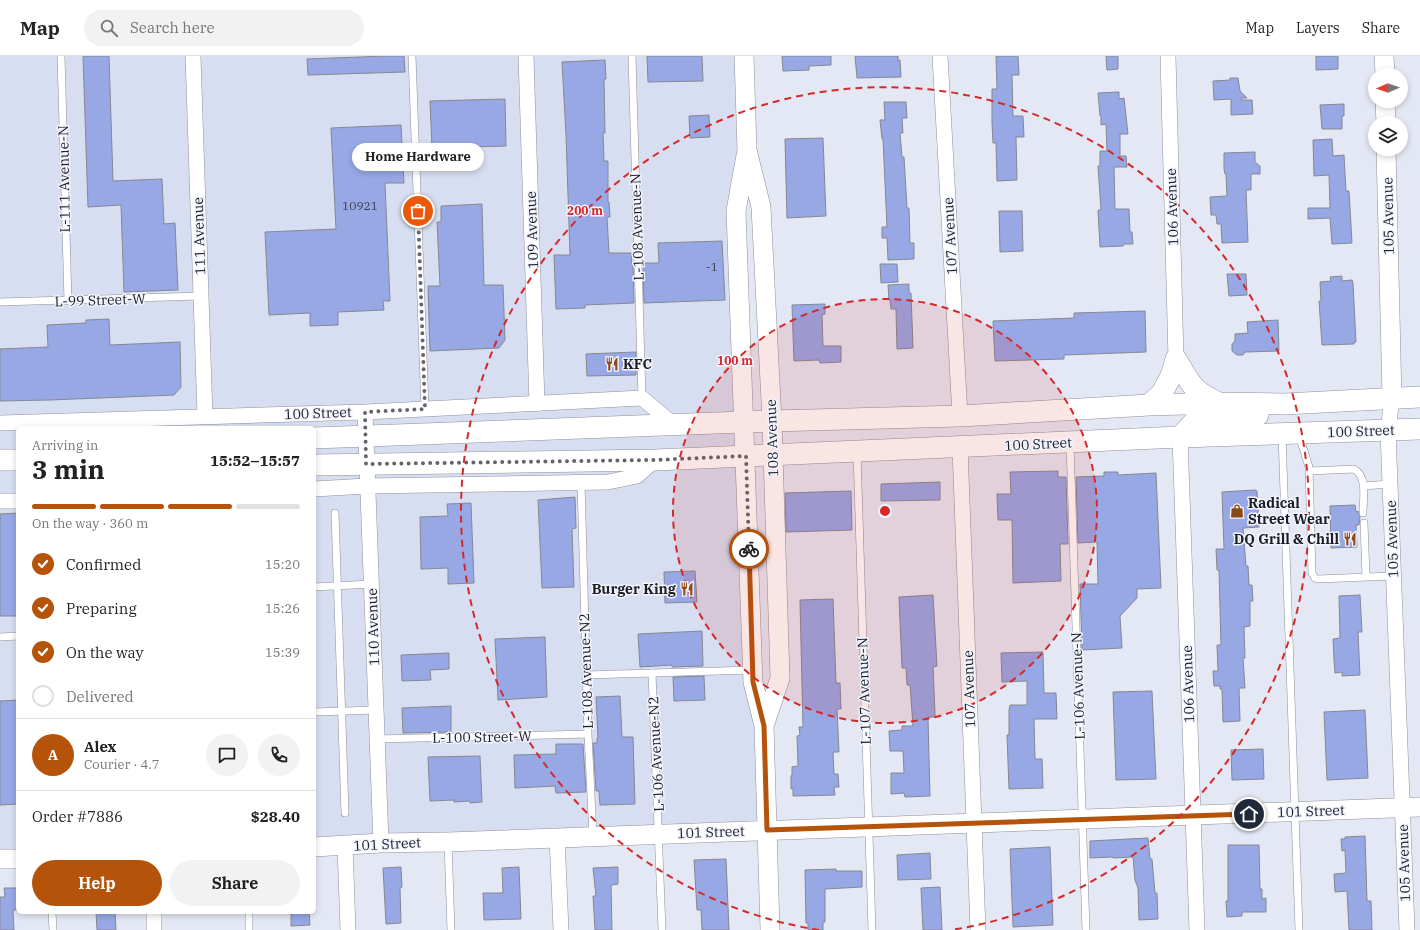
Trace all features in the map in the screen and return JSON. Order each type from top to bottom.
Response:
[{"type":"main road","points":[[1176,359],[1193,387],[1203,396],[1219,403]]},
{"type":"main road","points":[[1149,405],[1162,393],[1171,376],[1176,359]]},
{"type":"main road","name":"100 Street","points":[[316,438],[772,421],[960,416],[1149,405],[1219,403],[1284,404],[1420,397]]},
{"type":"main road","points":[[1180,437],[1195,422],[1259,415],[1284,404]]},
{"type":"main road","name":"100 Street","points":[[316,466],[655,460],[960,448],[1180,437],[1420,430]]},
{"type":"main road","points":[[0,460],[16,460]]},
{"type":"street","name":"111 Avenue","points":[[193,56],[205,416]]},
{"type":"street","name":"109 Avenue","points":[[526,56],[537,404]]},
{"type":"street","name":"108 Avenue","points":[[744,56],[748,150],[761,208],[772,421],[780,678],[764,726]]},
{"type":"street","name":"107 Avenue","points":[[940,56],[960,416]]},
{"type":"street","name":"106 Avenue","points":[[1168,56],[1176,359]]},
{"type":"street","points":[[1384,56],[1385,68]]},
{"type":"street","name":"108 Avenue","points":[[748,150],[736,211],[753,682],[764,726],[770,930]]},
{"type":"street","name":"105 Avenue","points":[[1386,156],[1392,398],[1388,430],[1393,576],[1411,807],[1406,930]]},
{"type":"street","name":"100 Street","points":[[0,423],[365,412],[642,398]]},
{"type":"street","points":[[642,398],[674,425]]},
{"type":"street","name":"110 Avenue","points":[[365,412],[381,843]]},
{"type":"street","name":"106 Avenue","points":[[1180,437],[1197,930]]},
{"type":"street","name":"107 Avenue","points":[[960,448],[978,930]]},
{"type":"street","points":[[316,488],[608,482],[637,476],[655,460]]},
{"type":"street","points":[[0,501],[16,501]]},
{"type":"street","name":"101 Street","points":[[316,847],[381,843],[448,842],[868,826],[1193,816],[1411,807]]},
{"type":"street","points":[[557,838],[561,930]]},
{"type":"street","points":[[345,846],[348,930]]},
{"type":"street","points":[[0,859],[16,859]]},
{"type":"street","points":[[154,914],[154,930]]},
{"type":"lane","name":"L-111 Avenue-N","points":[[61,56],[68,301]]},
{"type":"lane","points":[[412,56],[425,409]]},
{"type":"lane","name":"L-108 Avenue-N","points":[[632,56],[642,398]]},
{"type":"lane","name":"L-99 Street-W","points":[[0,302],[201,296]]},
{"type":"lane","points":[[1290,434],[1310,467],[1312,573],[1315,578],[1318,580],[1393,576]]},
{"type":"lane","points":[[1290,434],[1295,812],[1299,930]]},
{"type":"lane","name":"L-106 Avenue-N","points":[[1070,443],[1086,930]]},
{"type":"lane","name":"L-107 Avenue-N","points":[[857,452],[872,930]]},
{"type":"lane","points":[[1310,471],[1354,469],[1359,472],[1364,486],[1364,513]]},
{"type":"lane","name":"L-108 Avenue-N2","points":[[581,482],[586,676],[593,836]]},
{"type":"lane","points":[[1364,486],[1390,484]]},
{"type":"lane","points":[[335,513],[345,813]]},
{"type":"lane","points":[[1364,523],[1366,577]]},
{"type":"lane","points":[[316,587],[371,584]]},
{"type":"lane","points":[[0,637],[16,636]]},
{"type":"lane","points":[[586,676],[753,670]]},
{"type":"lane","name":"L-106 Avenue-N2","points":[[652,674],[659,834]]},
{"type":"lane","points":[[316,712],[376,710]]},
{"type":"lane","name":"L-100 Street-W","points":[[377,739],[588,734]]},
{"type":"lane","points":[[659,834],[662,930]]},
{"type":"lane","points":[[448,842],[451,930]]},
{"type":"lane","points":[[52,914],[53,930]]},
{"type":"lane","points":[[249,914],[249,930]]},
{"type":"shaded area","points":[[0,56],[744,56],[736,211],[767,830],[316,847],[316,426],[16,426],[16,859],[0,859]]},
{"type":"building","points":[[83,56],[109,56],[113,181],[162,179],[164,224],[175,223],[178,290],[124,292],[121,205],[88,207]]},
{"type":"building","points":[[404,56],[405,72],[308,75],[307,59]]},
{"type":"building","points":[[647,56],[702,56],[703,81],[648,82]]},
{"type":"building","points":[[782,56],[831,56],[831,65],[809,66],[809,70],[783,71]]},
{"type":"building","points":[[855,56],[898,56],[898,61],[900,60],[901,77],[857,78]]},
{"type":"building","points":[[996,56],[1018,56],[1019,75],[1012,75],[1013,116],[1023,116],[1024,137],[1016,137],[1017,180],[997,181],[996,143],[993,143],[992,123],[992,89],[997,89]]},
{"type":"building","points":[[1106,56],[1118,56],[1118,69],[1107,70]]},
{"type":"building","points":[[1316,56],[1338,56],[1338,69],[1316,70]]},
{"type":"building","points":[[605,60],[605,133],[603,133],[604,161],[608,161],[608,202],[610,217],[607,217],[609,253],[631,253],[633,264],[634,303],[585,305],[585,308],[556,309],[554,255],[570,255],[562,62]]},
{"type":"building","points":[[1230,78],[1238,78],[1240,91],[1247,98],[1241,98],[1241,100],[1252,100],[1253,114],[1231,115],[1231,99],[1214,100],[1213,81],[1230,80]]},
{"type":"building","points":[[1119,92],[1119,99],[1124,98],[1128,134],[1120,134],[1120,156],[1126,156],[1127,167],[1114,167],[1115,209],[1129,209],[1130,232],[1132,232],[1133,244],[1100,247],[1098,210],[1101,210],[1098,166],[1100,166],[1100,151],[1107,151],[1106,124],[1101,125],[1098,93]]},
{"type":"building","points":[[505,99],[506,146],[432,148],[430,101]]},
{"type":"building","points":[[884,102],[906,102],[907,118],[902,118],[903,133],[900,133],[902,157],[904,157],[907,208],[909,208],[910,243],[914,243],[914,259],[888,260],[887,238],[882,238],[882,227],[887,227],[883,139],[880,120],[885,120]]},
{"type":"building","points":[[1344,104],[1342,129],[1322,129],[1320,105]]},
{"type":"building","points":[[709,115],[710,137],[690,138],[689,116]]},
{"type":"building","points":[[401,125],[404,183],[385,183],[390,301],[383,301],[384,310],[338,312],[338,325],[310,326],[310,313],[269,315],[265,232],[336,229],[331,128]]},
{"type":"building","points":[[823,138],[826,216],[787,218],[785,139]]},
{"type":"building","points":[[1332,139],[1333,156],[1344,155],[1346,191],[1349,191],[1352,243],[1332,244],[1330,218],[1308,219],[1308,208],[1330,208],[1329,175],[1314,176],[1313,140]]},
{"type":"building","points":[[1255,152],[1255,162],[1260,166],[1260,174],[1251,174],[1251,190],[1246,190],[1248,242],[1222,243],[1221,224],[1217,224],[1216,215],[1211,215],[1210,197],[1227,196],[1224,153]]},
{"type":"building","points":[[482,204],[484,285],[503,285],[505,340],[499,348],[430,351],[428,286],[440,286],[437,222],[441,222],[441,206]]},
{"type":"building","points":[[999,211],[1022,211],[1023,251],[1000,252]]},
{"type":"building","points":[[722,241],[725,300],[644,303],[643,263],[659,263],[658,243]]},
{"type":"building","points":[[880,264],[897,264],[898,282],[881,283]]},
{"type":"building","points":[[1227,274],[1246,274],[1247,295],[1229,296]]},
{"type":"building","points":[[1342,276],[1342,281],[1352,280],[1353,283],[1356,342],[1354,342],[1354,344],[1322,345],[1319,301],[1321,301],[1320,282],[1331,281],[1330,277]]},
{"type":"building","points":[[909,284],[909,293],[911,293],[913,348],[897,349],[896,309],[891,309],[888,285]]},
{"type":"building","points":[[825,304],[825,314],[822,315],[823,346],[841,346],[841,362],[820,363],[819,360],[794,361],[792,305]]},
{"type":"building","points":[[1145,311],[1146,352],[1064,355],[1064,359],[995,361],[993,321],[1074,318],[1074,313]]},
{"type":"building","points":[[109,319],[110,345],[180,342],[181,387],[174,395],[0,401],[0,349],[48,347],[47,325],[86,323],[86,320]]},
{"type":"building","points":[[1278,320],[1279,351],[1245,352],[1243,355],[1237,355],[1232,351],[1232,344],[1235,341],[1235,334],[1248,333],[1247,322]]},
{"type":"building","name":"KFC","points":[[636,352],[636,375],[587,376],[586,354]]},
{"type":"building","points":[[1058,471],[1058,477],[1066,477],[1068,544],[1060,544],[1061,581],[1013,583],[1012,520],[998,520],[997,494],[1011,494],[1010,472]]},
{"type":"building","points":[[1104,472],[1118,472],[1118,475],[1156,473],[1161,588],[1137,589],[1137,598],[1120,616],[1122,648],[1082,650],[1080,584],[1098,584],[1097,542],[1078,543],[1076,477],[1104,476]]},
{"type":"building","points":[[940,482],[940,500],[881,501],[881,484]]},
{"type":"building","points":[[851,491],[852,530],[786,532],[785,493]]},
{"type":"building","points":[[1257,491],[1259,527],[1243,528],[1246,566],[1248,566],[1249,585],[1252,585],[1253,601],[1250,601],[1250,626],[1244,627],[1245,658],[1243,658],[1245,688],[1239,688],[1240,721],[1223,722],[1222,689],[1220,689],[1220,686],[1214,686],[1213,671],[1218,671],[1217,645],[1221,645],[1219,570],[1217,570],[1216,549],[1224,549],[1222,492]]},
{"type":"building","points":[[575,497],[576,528],[572,529],[574,587],[542,588],[538,500]]},
{"type":"building","points":[[471,503],[474,583],[448,584],[448,568],[421,569],[420,517],[448,516],[447,504]]},
{"type":"building","points":[[1355,505],[1356,512],[1358,511],[1360,516],[1359,525],[1356,525],[1357,547],[1331,548],[1330,506]]},
{"type":"building","points":[[16,513],[16,616],[0,616],[0,514]]},
{"type":"building","points":[[695,571],[697,602],[665,603],[664,572]]},
{"type":"building","points":[[933,595],[937,666],[933,667],[935,717],[928,717],[930,796],[905,797],[904,793],[891,794],[891,773],[904,773],[903,751],[890,751],[889,731],[902,730],[902,726],[913,726],[910,685],[907,685],[906,668],[902,668],[899,597]]},
{"type":"building","points":[[1360,595],[1362,632],[1358,632],[1360,675],[1342,676],[1342,672],[1335,673],[1333,639],[1340,638],[1339,596]]},
{"type":"building","points":[[833,599],[836,683],[840,683],[841,709],[837,709],[839,752],[833,752],[834,774],[838,774],[839,787],[834,787],[835,795],[793,796],[793,788],[791,789],[792,767],[798,766],[797,736],[800,735],[799,727],[803,727],[800,600]]},
{"type":"building","points":[[702,631],[703,666],[672,667],[672,665],[640,667],[638,634]]},
{"type":"building","points":[[545,637],[547,697],[498,700],[495,639]]},
{"type":"building","points":[[1043,652],[1044,693],[1056,693],[1057,719],[1034,719],[1035,759],[1042,759],[1043,788],[1009,789],[1007,735],[1009,735],[1009,710],[1010,705],[1027,705],[1027,681],[1002,682],[1001,653]]},
{"type":"building","points":[[449,653],[449,669],[430,670],[431,680],[402,681],[401,655]]},
{"type":"building","points":[[704,676],[705,700],[674,701],[673,677]]},
{"type":"building","points":[[1152,691],[1156,779],[1116,780],[1113,692]]},
{"type":"building","points":[[620,696],[622,737],[633,737],[635,804],[600,805],[599,791],[596,791],[593,743],[597,743],[598,738],[596,697]]},
{"type":"building","points":[[16,700],[16,804],[0,805],[0,701]]},
{"type":"building","points":[[451,706],[451,732],[403,733],[402,708]]},
{"type":"building","points":[[1365,710],[1368,778],[1327,780],[1324,712]]},
{"type":"building","points":[[556,744],[583,744],[586,792],[556,793],[555,786],[515,788],[514,755],[556,754]]},
{"type":"building","points":[[1263,749],[1264,779],[1232,780],[1231,750]]},
{"type":"building","points":[[480,756],[482,802],[454,802],[454,800],[430,801],[428,757]]},
{"type":"building","points":[[1365,836],[1367,901],[1371,901],[1372,930],[1349,930],[1347,891],[1335,892],[1334,874],[1346,873],[1345,850],[1342,851],[1341,839],[1345,839],[1345,837]]},
{"type":"building","points":[[1148,838],[1150,859],[1152,859],[1155,893],[1157,893],[1158,919],[1139,920],[1138,888],[1135,880],[1133,857],[1090,858],[1090,841]]},
{"type":"building","points":[[1228,845],[1259,845],[1260,889],[1262,889],[1262,899],[1266,898],[1266,912],[1242,912],[1242,916],[1227,917],[1226,901],[1228,901]]},
{"type":"building","points":[[1050,847],[1053,925],[1013,927],[1010,849]]},
{"type":"building","points":[[930,853],[931,879],[898,880],[897,855]]},
{"type":"building","points":[[726,859],[729,930],[702,930],[701,910],[697,910],[694,860]]},
{"type":"building","points":[[401,867],[401,923],[386,924],[383,868]]},
{"type":"building","points":[[519,867],[521,919],[484,920],[483,893],[503,893],[502,868]]},
{"type":"building","points":[[618,867],[618,884],[611,885],[612,930],[595,930],[593,896],[596,896],[593,868]]},
{"type":"building","points":[[836,869],[836,871],[862,871],[862,887],[825,889],[825,922],[823,922],[823,930],[808,930],[808,923],[806,923],[805,870]]},
{"type":"building","points":[[940,887],[942,930],[923,930],[921,888]]},
{"type":"building","points":[[4,888],[16,888],[16,910],[13,910],[14,930],[0,930],[0,897],[5,897]]},
{"type":"building","points":[[96,914],[115,914],[116,930],[97,930]]},
{"type":"building","points":[[291,914],[309,914],[310,925],[291,926]]},
{"type":"way so far","points":[[418,211],[425,409],[365,412],[366,464],[655,460],[746,456],[749,549]]},
{"type":"place","name":"Home Hardware","points":[[418,211]]},
{"type":"place","name":"KFC","points":[[612,364]]},
{"type":"place","name":"Radical Street Wear","points":[[1237,511]]},
{"type":"place","name":"DQ Grill & Chill","points":[[1350,539]]},
{"type":"place","name":"Burger King","points":[[687,589]]},
{"type":"route","points":[[749,549],[753,682],[764,726],[767,830],[1249,814]]}]
